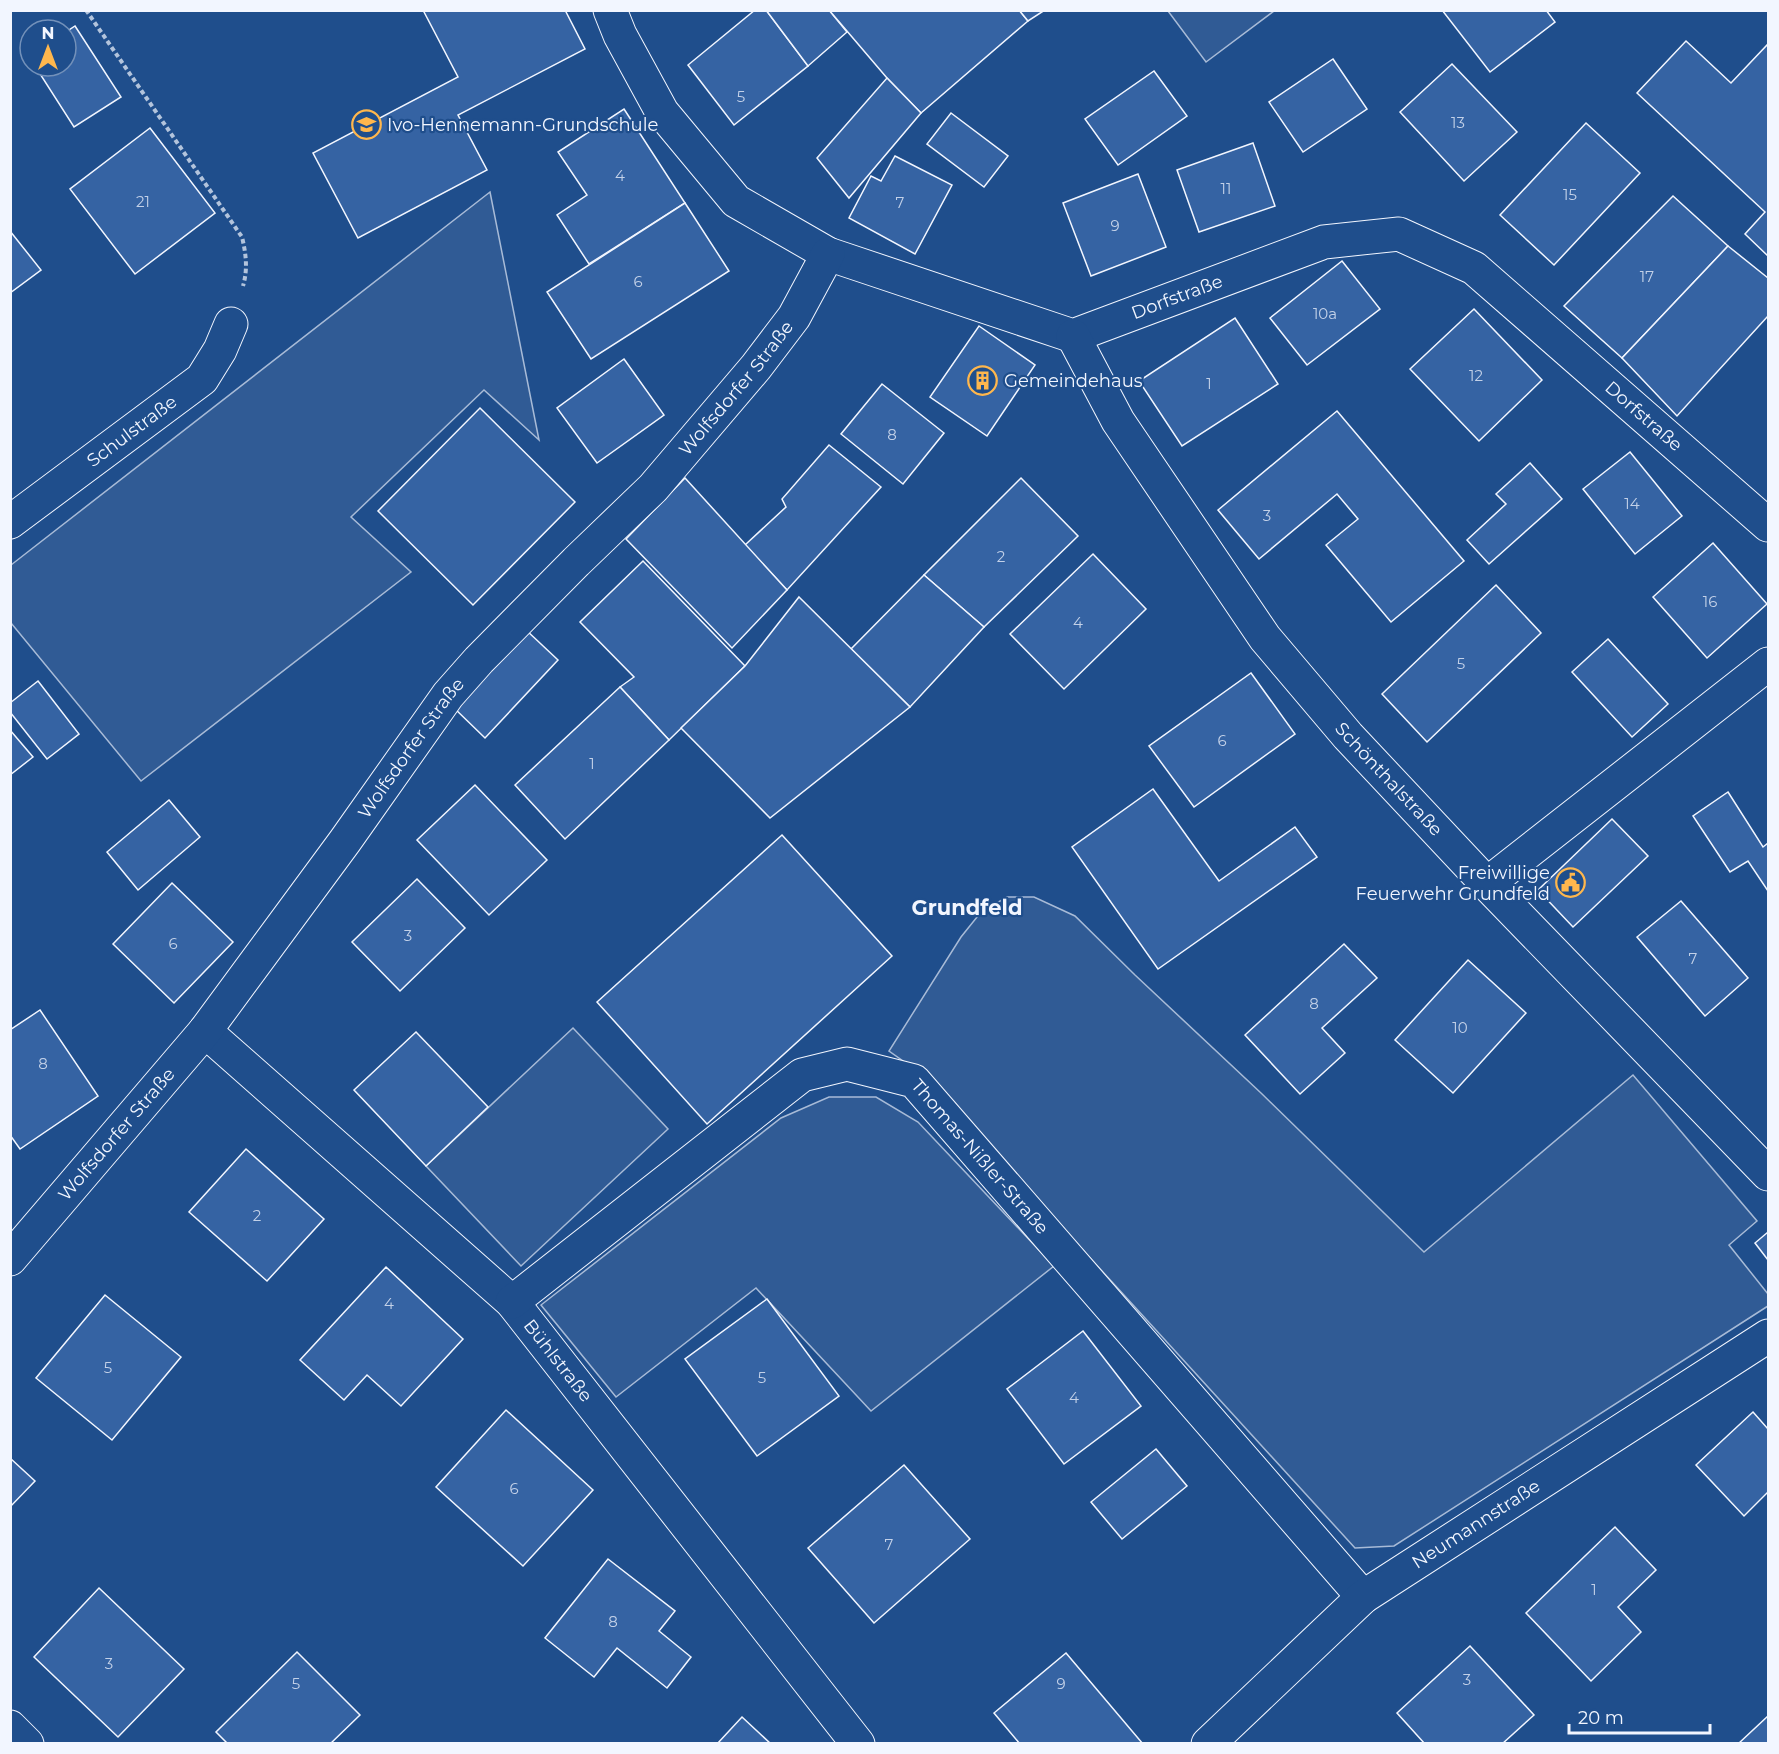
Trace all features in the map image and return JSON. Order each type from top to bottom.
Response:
[{"type":"street","points":[[610,10],[620,35],[662,112],[736,201],[828,254],[1073,336]]},
{"type":"street","name":"Dorfstraße","points":[[1073,336],[1324,242],[1399,234],[1474,268],[1768,525]]},
{"type":"street","name":"Wolfsdorfer Straße","points":[[12,1253],[205,1031],[345,841],[448,695],[519,619],[660,479],[756,367],[794,317],[828,254]]},
{"type":"street","name":"Schulstraße","points":[[10,522],[202,379],[220,350],[231,324]]},
{"type":"street","name":"Schönthalstraße","points":[[1073,336],[1118,421],[1265,638],[1348,736],[1487,884],[1768,1174]]},
{"type":"street","points":[[1487,884],[1768,664]]},
{"type":"street","name":"Bühlstraße","points":[[205,1031],[512,1302],[858,1743]]},
{"type":"street","name":"Thomas-Nißler-Straße","points":[[512,1302],[802,1074],[847,1064],[914,1081],[1363,1597]]},
{"type":"street","name":"Neumannstraße","points":[[1208,1743],[1363,1597],[1768,1336]]},
{"type":"street","points":[[10,1726],[27,1743]]},
{"type":"path","points":[[86,10],[242,237],[247,258],[246,277],[231,324]]},
{"type":"shaded area","points":[[1168,11],[1274,11],[1206,62]]},
{"type":"shaded area","points":[[490,192],[539,440],[484,390],[351,517],[411,572],[141,781],[11,623],[11,565]]},
{"type":"shaded area","points":[[1007,897],[1034,897],[1075,916],[1424,1252],[1633,1075],[1757,1221],[1729,1245],[1768,1294],[1768,1306],[1394,1546],[1355,1548],[923,1075],[889,1051],[961,937],[981,912]]},
{"type":"shaded area","points":[[573,1028],[668,1129],[521,1266],[426,1166]]},
{"type":"shaded area","points":[[829,1097],[876,1097],[918,1122],[1054,1266],[871,1411],[756,1288],[616,1397],[541,1305],[781,1118]]},
{"type":"building","points":[[423,10],[565,10],[585,49],[458,115],[487,170],[358,238],[313,153],[458,77]]},
{"type":"building","points":[[755,10],[766,10],[808,66],[734,125],[688,65]]},
{"type":"building","points":[[766,10],[829,10],[847,32],[808,66]]},
{"type":"building","points":[[829,10],[1019,10],[1028,21],[921,113],[887,78]]},
{"type":"building","points":[[1019,10],[1045,10],[1028,21]]},
{"type":"building","points":[[1442,10],[1546,10],[1555,22],[1490,72]]},
{"type":"building","points":[[78,31],[121,97],[74,127],[43,78],[78,78]]},
{"type":"building","points":[[1686,41],[1731,83],[1768,44],[1768,256],[1745,234],[1765,212],[1637,93]]},
{"type":"building","points":[[1333,59],[1367,109],[1303,152],[1269,102]]},
{"type":"building","points":[[1452,64],[1517,132],[1464,181],[1400,112]]},
{"type":"building","points":[[1154,71],[1187,116],[1118,165],[1085,119]]},
{"type":"building","points":[[887,78],[921,113],[849,198],[817,158]]},
{"type":"building","points":[[624,109],[685,203],[589,264],[557,215],[587,195],[558,152]]},
{"type":"building","points":[[951,113],[1008,156],[984,187],[927,144]]},
{"type":"building","points":[[1586,123],[1640,173],[1554,265],[1500,215]]},
{"type":"building","points":[[150,128],[215,213],[135,274],[70,189]]},
{"type":"building","points":[[1253,143],[1275,206],[1199,232],[1177,170]]},
{"type":"building","points":[[895,156],[952,185],[915,254],[849,218],[871,176],[881,181]]},
{"type":"building","points":[[1138,174],[1166,247],[1091,276],[1063,203]]},
{"type":"building","points":[[1673,196],[1728,246],[1622,358],[1564,306]]},
{"type":"building","points":[[685,203],[729,271],[591,359],[547,292]]},
{"type":"building","points":[[10,231],[41,270],[10,293]]},
{"type":"building","points":[[1728,246],[1768,278],[1768,316],[1677,416],[1622,358]]},
{"type":"building","points":[[1342,261],[1380,309],[1307,365],[1270,318]]},
{"type":"building","points":[[1474,309],[1542,380],[1479,441],[1410,369]]},
{"type":"building","points":[[1235,318],[1278,384],[1182,446],[1139,381]]},
{"type":"building","name":"Gemeindehaus","points":[[979,326],[1035,365],[987,436],[930,397]]},
{"type":"building","points":[[624,359],[664,415],[597,463],[557,408]]},
{"type":"building","points":[[882,384],[944,433],[903,484],[841,434]]},
{"type":"building","points":[[480,408],[575,502],[473,605],[378,511]]},
{"type":"building","points":[[1337,411],[1464,561],[1391,622],[1326,545],[1358,519],[1337,494],[1259,559],[1218,510]]},
{"type":"building","points":[[829,445],[881,487],[787,590],[745,545],[786,507],[782,499]]},
{"type":"building","points":[[1630,452],[1682,516],[1635,554],[1583,489]]},
{"type":"building","points":[[1530,463],[1562,499],[1489,564],[1467,540],[1506,504],[1496,494]]},
{"type":"building","points":[[685,478],[787,590],[732,648],[626,539]]},
{"type":"building","points":[[1021,478],[1078,536],[984,627],[924,575]]},
{"type":"building","points":[[1713,543],[1767,604],[1707,658],[1653,597]]},
{"type":"building","points":[[1093,554],[1146,609],[1064,689],[1010,634]]},
{"type":"building","points":[[643,561],[745,666],[669,740],[620,687],[634,677],[580,622]]},
{"type":"building","points":[[924,575],[984,627],[910,707],[851,649]]},
{"type":"building","points":[[1496,585],[1541,633],[1427,742],[1382,694]]},
{"type":"building","points":[[799,597],[910,707],[770,818],[681,728],[745,666]]},
{"type":"building","points":[[525,629],[558,660],[485,738],[452,706]]},
{"type":"building","points":[[1608,639],[1668,704],[1632,737],[1572,672]]},
{"type":"building","points":[[1251,673],[1295,734],[1194,807],[1149,746]]},
{"type":"building","points":[[38,681],[79,734],[47,759],[10,712],[10,703]]},
{"type":"building","points":[[620,687],[669,740],[565,839],[515,785]]},
{"type":"building","points":[[10,730],[33,757],[10,775]]},
{"type":"building","points":[[475,785],[547,860],[489,915],[417,840]]},
{"type":"building","points":[[1153,789],[1219,881],[1295,827],[1317,857],[1158,969],[1072,847]]},
{"type":"building","points":[[1728,792],[1763,847],[1768,843],[1768,891],[1748,861],[1730,872],[1693,816]]},
{"type":"building","points":[[169,800],[200,837],[138,890],[107,852]]},
{"type":"building","points":[[1612,819],[1648,856],[1573,927],[1538,890]]},
{"type":"building","points":[[782,835],[892,956],[707,1124],[597,1002]]},
{"type":"building","points":[[417,879],[465,928],[400,991],[352,942]]},
{"type":"building","points":[[172,883],[233,942],[174,1003],[113,944]]},
{"type":"building","points":[[1681,901],[1748,978],[1705,1016],[1637,937]]},
{"type":"building","points":[[1344,944],[1377,978],[1322,1028],[1345,1053],[1300,1094],[1245,1035]]},
{"type":"building","points":[[1468,960],[1526,1013],[1453,1093],[1395,1040]]},
{"type":"building","points":[[40,1010],[98,1096],[20,1149],[10,1135],[10,1030]]},
{"type":"building","points":[[416,1032],[488,1107],[426,1166],[354,1090]]},
{"type":"building","points":[[246,1149],[324,1219],[267,1281],[189,1212]]},
{"type":"building","points":[[1768,1232],[1768,1260],[1755,1243]]},
{"type":"building","points":[[386,1267],[463,1339],[401,1406],[367,1375],[344,1400],[300,1360]]},
{"type":"building","points":[[105,1295],[181,1357],[112,1440],[36,1378]]},
{"type":"building","points":[[767,1299],[839,1396],[757,1456],[685,1359]]},
{"type":"building","points":[[1083,1331],[1141,1406],[1064,1464],[1007,1389]]},
{"type":"building","points":[[506,1410],[593,1490],[523,1566],[436,1487]]},
{"type":"building","points":[[1753,1412],[1768,1429],[1768,1492],[1744,1516],[1696,1465]]},
{"type":"building","points":[[1156,1449],[1187,1486],[1122,1539],[1091,1502]]},
{"type":"building","points":[[10,1458],[35,1481],[10,1507]]},
{"type":"building","points":[[904,1465],[970,1539],[874,1623],[808,1548]]},
{"type":"building","points":[[1615,1527],[1656,1570],[1618,1607],[1641,1632],[1591,1681],[1526,1613]]},
{"type":"building","points":[[608,1559],[675,1611],[659,1631],[691,1657],[667,1688],[617,1648],[594,1677],[545,1638]]},
{"type":"building","points":[[99,1588],[184,1669],[118,1737],[34,1657]]},
{"type":"building","points":[[1470,1646],[1534,1715],[1502,1744],[1425,1744],[1397,1713]]},
{"type":"building","points":[[297,1652],[360,1715],[330,1744],[228,1744],[216,1732]]},
{"type":"building","points":[[1066,1653],[1143,1744],[1020,1744],[994,1713]]},
{"type":"building","points":[[1768,1716],[1768,1744],[1738,1744]]},
{"type":"building","points":[[742,1717],[771,1744],[717,1744]]},
{"type":"place","name":"Ivo-Hennemann-Grundschule","points":[[366,125]]},
{"type":"place","name":"Gemeindehaus","points":[[983,381]]},
{"type":"place","name":"Freiwillige Feuerwehr Grundfeld","points":[[1571,883]]},
{"type":"district","name":"Grundfeld","points":[[967,907]]}]
